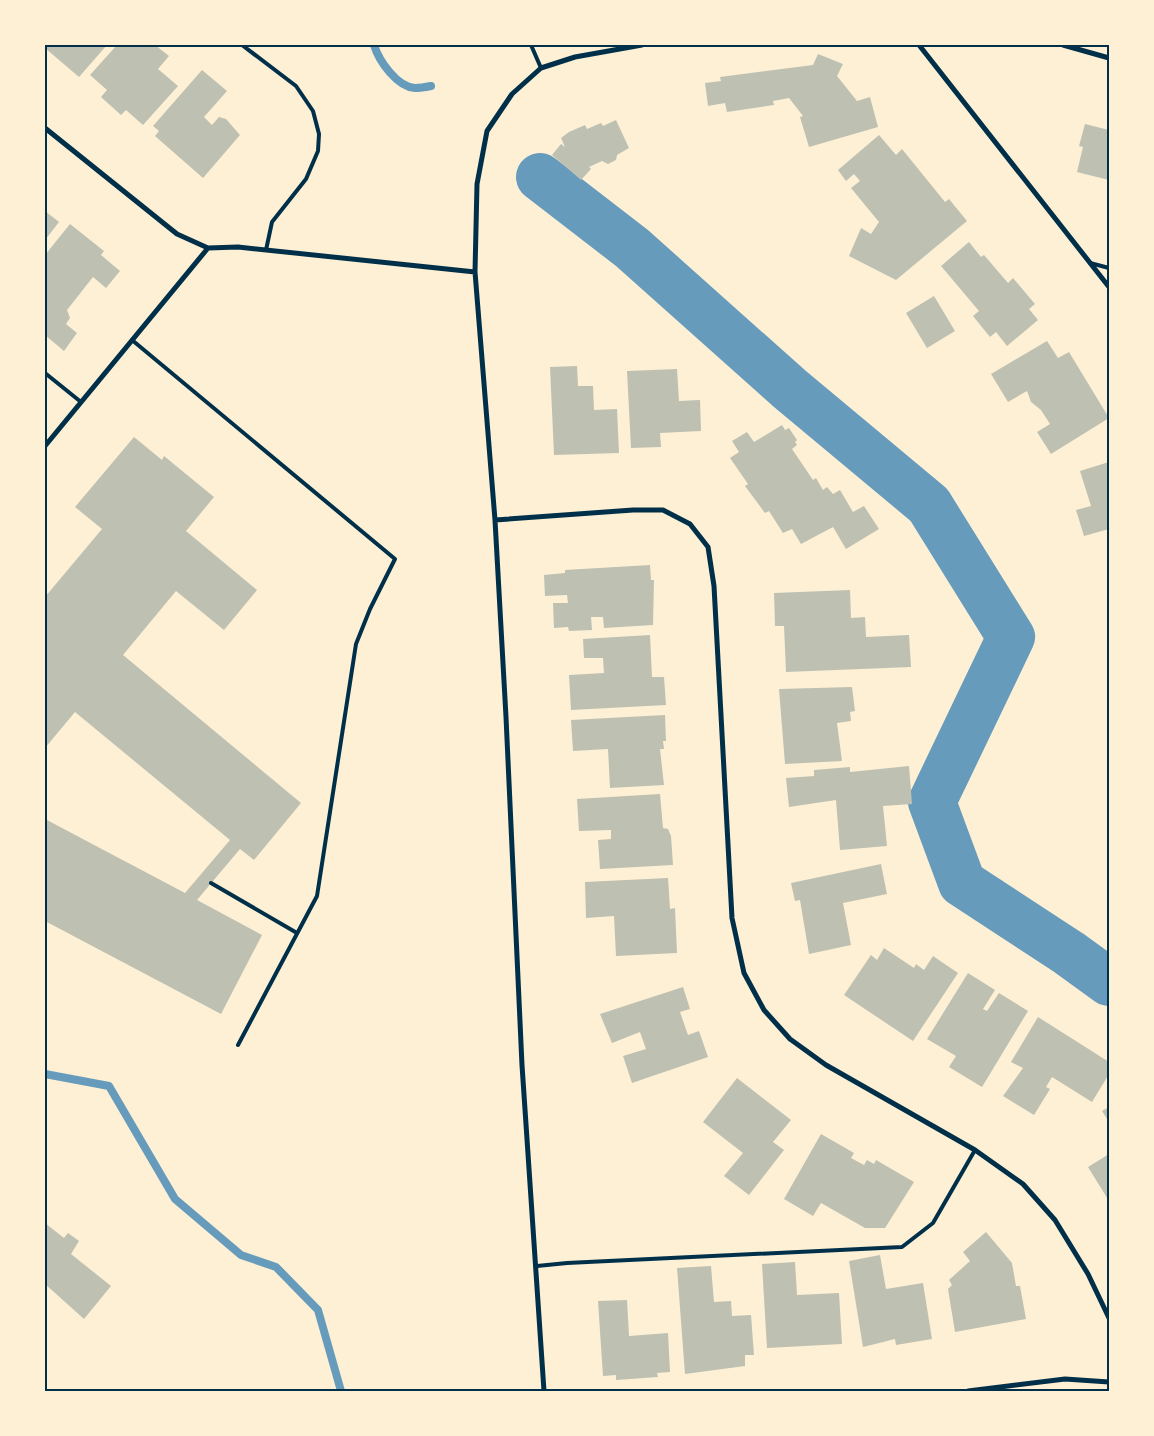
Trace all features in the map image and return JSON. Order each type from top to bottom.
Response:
[{"type":"street","points":[[544,1391],[522,1065],[495,520],[475,272],[477,184],[487,131],[512,94],[541,68],[575,57],[642,45]]},
{"type":"street","points":[[919,45],[1109,287]]},
{"type":"street","points":[[1063,45],[1109,58]]},
{"type":"street","points":[[45,128],[177,234],[208,248],[238,247],[475,272]]},
{"type":"street","points":[[45,446],[208,248]]},
{"type":"street","points":[[495,520],[633,510],[663,510],[690,524],[708,547],[714,586],[732,918],[744,973],[764,1010],[790,1039],[826,1065],[976,1150],[1023,1184],[1055,1220],[1088,1274],[1109,1318]]},
{"type":"street","points":[[968,1391],[1065,1379],[1109,1382]]},
{"type":"lane","points":[[242,45],[296,86],[313,111],[319,134],[318,151],[306,179],[272,222],[266,250]]},
{"type":"lane","points":[[531,45],[541,68]]},
{"type":"lane","points":[[1090,263],[1109,268]]},
{"type":"lane","points":[[132,340],[395,559],[370,609],[356,644],[317,896],[238,1045]]},
{"type":"lane","points":[[45,373],[81,402]]},
{"type":"lane","points":[[211,883],[297,933]]},
{"type":"lane","points":[[536,1266],[902,1247],[933,1223],[976,1150]]},
{"type":"building","points":[[45,45],[107,45],[79,77],[45,48]]},
{"type":"building","points":[[117,45],[155,45],[169,56],[158,69],[178,86],[143,125],[126,110],[121,115],[101,97],[107,90],[90,75]]},
{"type":"building","points":[[818,54],[843,64],[837,76],[857,101],[870,97],[878,127],[809,147],[800,117],[803,116],[789,98],[773,101],[774,105],[727,112],[725,103],[708,106],[705,83],[721,81],[720,77],[813,65]]},
{"type":"building","points":[[202,70],[227,91],[204,117],[212,125],[219,117],[226,119],[240,135],[203,178],[155,136],[159,131],[153,126]]},
{"type":"building","points":[[616,120],[629,148],[617,155],[616,160],[608,164],[602,161],[589,167],[591,169],[581,180],[552,155],[561,144],[565,147],[561,138],[569,132],[585,125],[587,129],[601,123],[603,126]]},
{"type":"building","points":[[1085,124],[1109,130],[1109,180],[1077,172],[1083,147],[1079,146]]},
{"type":"building","points":[[879,135],[896,155],[902,149],[945,202],[949,199],[967,221],[896,280],[849,256],[861,228],[871,234],[879,222],[851,188],[860,181],[854,174],[846,181],[838,170]]},
{"type":"building","points":[[45,211],[59,222],[45,240]]},
{"type":"building","points":[[70,224],[104,251],[101,255],[120,271],[106,288],[93,277],[67,310],[70,318],[66,324],[77,333],[64,351],[45,335],[45,255]]},
{"type":"building","points":[[969,242],[981,257],[984,255],[1008,283],[1013,278],[1035,304],[1029,309],[1038,320],[1007,346],[996,332],[990,337],[973,316],[979,311],[941,266]]},
{"type":"building","points":[[934,296],[955,331],[927,348],[906,313]]},
{"type":"building","points":[[1047,341],[1058,358],[1069,352],[1109,418],[1051,454],[1037,432],[1050,424],[1041,410],[1031,402],[1027,391],[1008,402],[991,374]]},
{"type":"building","points":[[577,366],[578,386],[593,386],[594,410],[617,409],[619,453],[554,455],[550,367]]},
{"type":"building","points":[[677,369],[679,401],[700,400],[701,431],[660,433],[661,447],[631,448],[627,371]]},
{"type":"building","points":[[782,425],[785,430],[789,428],[797,440],[795,442],[797,445],[792,449],[813,480],[816,478],[823,490],[827,487],[833,494],[840,490],[853,512],[864,506],[879,529],[846,549],[833,527],[801,544],[792,529],[783,533],[769,511],[765,513],[745,486],[748,484],[730,458],[739,452],[732,441],[747,432],[754,442]]},
{"type":"building","points":[[134,437],[162,460],[164,456],[214,497],[186,531],[257,590],[224,630],[176,591],[123,655],[301,803],[254,860],[240,849],[197,900],[262,935],[221,1014],[45,921],[45,819],[185,893],[230,840],[75,712],[45,748],[45,597],[102,529],[75,507]]},
{"type":"building","points":[[1109,462],[1109,529],[1084,536],[1076,510],[1091,506],[1080,471]]},
{"type":"building","points":[[650,565],[651,580],[654,580],[653,625],[604,628],[603,617],[591,617],[592,630],[569,631],[568,627],[554,628],[553,603],[568,603],[567,595],[545,596],[544,575],[565,573],[565,570]]},
{"type":"building","points":[[850,590],[851,618],[865,617],[866,637],[909,635],[911,667],[786,672],[784,626],[775,626],[774,593]]},
{"type":"building","points":[[650,635],[652,677],[664,677],[666,705],[571,710],[569,675],[604,673],[603,658],[584,658],[583,639]]},
{"type":"building","points":[[852,687],[855,711],[850,712],[851,721],[837,723],[842,761],[785,764],[779,689]]},
{"type":"building","points":[[665,715],[666,741],[663,741],[664,749],[660,749],[664,785],[610,788],[608,749],[573,751],[571,720]]},
{"type":"building","points":[[909,766],[912,804],[883,806],[887,846],[840,850],[836,800],[789,807],[786,778],[814,776],[814,770],[850,767],[850,772]]},
{"type":"building","points":[[660,794],[663,828],[668,829],[671,836],[673,865],[600,869],[598,840],[611,839],[611,830],[579,831],[577,799]]},
{"type":"building","points":[[881,864],[887,894],[843,903],[851,945],[809,954],[800,900],[795,901],[791,883]]},
{"type":"building","points":[[668,878],[670,909],[675,908],[677,953],[616,956],[614,916],[586,918],[585,882]]},
{"type":"building","points":[[884,948],[914,968],[916,964],[924,970],[933,956],[958,973],[913,1041],[844,995],[871,955],[877,960]]},
{"type":"building","points":[[968,973],[995,990],[983,1009],[987,1011],[999,993],[1028,1011],[982,1087],[949,1067],[956,1056],[927,1039]]},
{"type":"building","points":[[683,987],[690,1009],[680,1012],[688,1035],[699,1031],[708,1057],[632,1083],[623,1056],[646,1049],[640,1032],[612,1043],[600,1014]]},
{"type":"building","points":[[1038,1017],[1109,1062],[1109,1074],[1092,1102],[1052,1077],[1046,1087],[1050,1089],[1034,1115],[1003,1096],[1023,1068],[1011,1062]]},
{"type":"building","points":[[737,1078],[791,1120],[773,1142],[784,1150],[749,1195],[724,1176],[743,1153],[703,1122]]},
{"type":"building","points":[[1109,1107],[1109,1122],[1102,1111]]},
{"type":"building","points":[[821,1134],[854,1153],[851,1158],[864,1165],[867,1160],[874,1164],[876,1160],[914,1182],[885,1228],[865,1228],[821,1203],[813,1216],[784,1199]]},
{"type":"building","points":[[1109,1154],[1109,1201],[1088,1167]]},
{"type":"building","points":[[45,1223],[64,1238],[68,1233],[79,1241],[71,1254],[111,1286],[84,1319],[45,1284]]},
{"type":"building","points":[[986,1232],[1012,1263],[1016,1286],[1020,1286],[1026,1319],[955,1332],[948,1289],[952,1285],[949,1280],[970,1261],[963,1252]]},
{"type":"building","points":[[880,1255],[886,1289],[923,1283],[932,1339],[896,1345],[895,1339],[863,1347],[849,1261]]},
{"type":"building","points":[[795,1262],[797,1295],[839,1293],[842,1344],[767,1348],[762,1264]]},
{"type":"building","points":[[711,1266],[714,1302],[731,1301],[732,1316],[751,1315],[754,1355],[745,1355],[745,1366],[685,1374],[677,1268]]},
{"type":"building","points":[[627,1300],[629,1336],[668,1333],[670,1372],[657,1373],[658,1377],[616,1380],[616,1375],[603,1376],[598,1301]]},
{"type":"waterway","points":[[374,45],[384,65],[395,78],[408,87],[431,86]]},
{"type":"waterway","points":[[540,177],[632,248],[790,389],[929,505],[1011,637],[932,802],[962,883],[1069,953],[1109,982]]},
{"type":"waterway","points":[[45,1074],[109,1086],[175,1199],[241,1255],[276,1267],[318,1310],[341,1391]]}]
